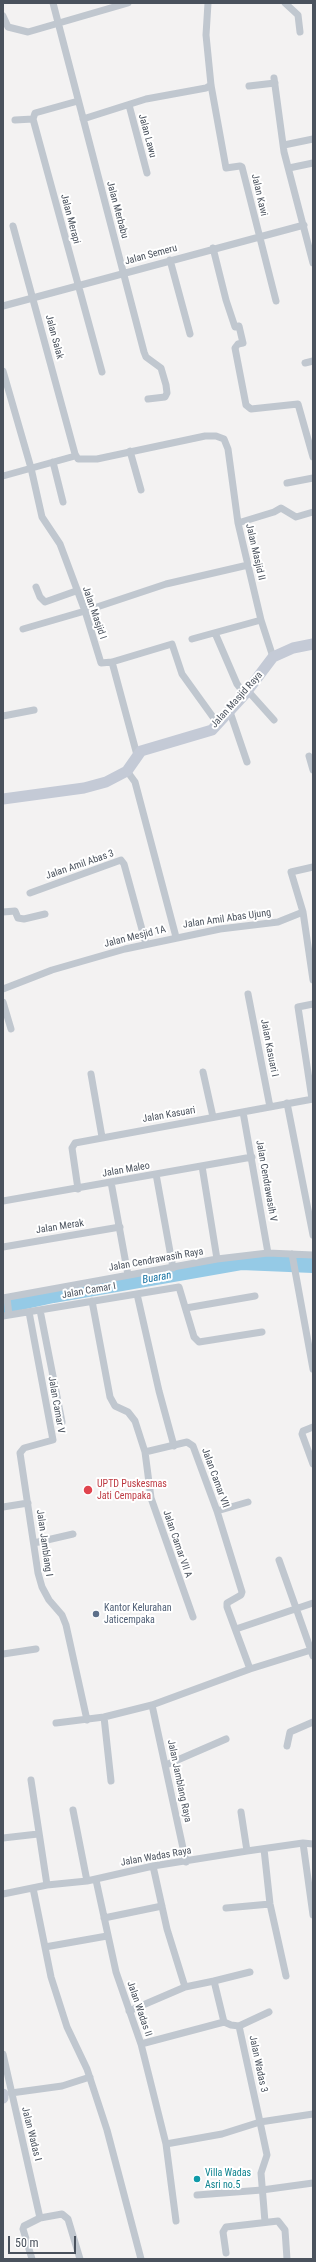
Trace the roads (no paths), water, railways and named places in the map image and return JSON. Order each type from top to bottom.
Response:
[{"type":"street","name":"Jalan Merbabu","points":[[53,3],[144,352],[146,357],[161,368],[166,385],[167,393],[165,397],[148,399]]},
{"type":"street","points":[[3,16],[8,27],[28,32],[128,3]]},
{"type":"street","points":[[129,105],[146,99],[206,88],[211,85],[206,35],[208,3]]},
{"type":"street","points":[[285,3],[298,15],[300,32]]},
{"type":"street","points":[[249,86],[274,81],[284,145],[313,263]]},
{"type":"street","name":"Jalan Kawi","points":[[211,85],[226,168],[240,166],[242,168],[258,237],[276,301]]},
{"type":"street","points":[[14,120],[33,119],[35,113],[78,101]]},
{"type":"street","name":"Jalan Lawu","points":[[83,119],[129,105],[147,172]]},
{"type":"street","name":"Jalan Merapi","points":[[33,119],[77,285],[102,372]]},
{"type":"street","points":[[284,145],[313,139]]},
{"type":"street","points":[[289,168],[313,162]]},
{"type":"street","name":"Jalan Semeru","points":[[3,306],[213,248],[304,225]]},
{"type":"street","name":"Jalan Salak","points":[[13,226],[75,455]]},
{"type":"street","points":[[213,248],[226,300],[235,327],[239,326],[244,342],[238,344],[235,348],[246,405],[251,409],[298,404],[313,457]]},
{"type":"street","points":[[170,260],[190,334]]},
{"type":"street","points":[[305,363],[313,361]]},
{"type":"street","name":"Jalan Masjid I","points":[[3,371],[31,468],[42,517],[60,544],[76,592],[85,611],[99,660],[103,664],[112,662]]},
{"type":"street","name":"Jalan Masjid II","points":[[130,451],[216,436],[224,439],[228,449],[238,523],[261,620],[273,657]]},
{"type":"street","points":[[3,476],[75,455],[81,461],[130,451],[142,490]]},
{"type":"street","points":[[53,462],[63,502]]},
{"type":"street","points":[[287,483],[313,478]]},
{"type":"street","points":[[238,523],[274,512],[281,508],[296,517],[313,512]]},
{"type":"street","points":[[23,629],[85,611],[166,584],[248,565]]},
{"type":"street","points":[[36,586],[40,598],[45,602],[76,592]]},
{"type":"street","points":[[192,639],[261,620]]},
{"type":"street","points":[[215,633],[237,684],[274,720]]},
{"type":"street","points":[[3,799],[84,788],[106,782],[127,771],[137,755],[112,662],[172,644],[182,674],[218,724]]},
{"type":"street","name":"Jalan Masjid Raya","points":[[137,755],[141,751],[207,731],[218,724],[230,712],[273,657],[293,648],[313,644]]},
{"type":"street","points":[[3,716],[34,710]]},
{"type":"street","points":[[230,712],[247,762]]},
{"type":"street","points":[[309,756],[313,770]]},
{"type":"street","name":"Jalan Mesjid 1A","points":[[3,989],[52,970],[176,937],[135,782],[127,771]]},
{"type":"street","name":"Jalan Amil Abas 3","points":[[30,893],[121,860],[124,864],[146,944]]},
{"type":"street","points":[[313,867],[292,872],[303,912],[313,980]]},
{"type":"street","points":[[3,912],[15,911],[18,918],[24,919],[46,914]]},
{"type":"street","name":"Jalan Amil Abas Ujung","points":[[176,937],[278,922],[303,912]]},
{"type":"street","name":"Jalan Kasuari I","points":[[248,994],[270,1107]]},
{"type":"street","points":[[3,1002],[11,1029]]},
{"type":"street","points":[[313,1004],[298,1008],[313,1099]]},
{"type":"street","points":[[203,1072],[213,1117]]},
{"type":"street","points":[[91,1074],[102,1137]]},
{"type":"street","name":"Jalan Kasuari","points":[[78,1189],[73,1145],[76,1143],[313,1099]]},
{"type":"street","points":[[288,1103],[313,1235]]},
{"type":"street","name":"Jalan Cendrawasih V","points":[[243,1112],[268,1254]]},
{"type":"street","name":"Jalan Maleo","points":[[3,1201],[252,1158]]},
{"type":"street","points":[[202,1166],[217,1259]]},
{"type":"street","points":[[156,1174],[173,1268]]},
{"type":"street","points":[[111,1182],[128,1275]]},
{"type":"street","name":"Jalan Merak","points":[[3,1246],[120,1227]]},
{"type":"street","name":"Jalan Cendrawasih Raya","points":[[5,1299],[217,1259],[268,1254],[293,1256],[313,1255]]},
{"type":"street","points":[[293,1256],[313,1369]]},
{"type":"street","name":"Jalan Camar I","points":[[7,1313],[29,1312],[179,1286],[186,1308]]},
{"type":"street","points":[[137,1294],[159,1391],[174,1446]]},
{"type":"street","points":[[255,1296],[186,1308],[194,1337],[199,1342],[262,1332]]},
{"type":"street","points":[[5,1299],[7,1313]]},
{"type":"street","points":[[92,1301],[110,1396],[115,1406],[128,1412],[135,1421],[145,1452]]},
{"type":"street","points":[[40,1310],[62,1422]]},
{"type":"street","name":"Jalan Camar V","points":[[23,1478],[20,1453],[24,1448],[53,1440],[29,1312]]},
{"type":"street","points":[[313,1427],[303,1431],[302,1434],[313,1464]]},
{"type":"street","name":"Jalan Camar VII","points":[[145,1452],[187,1442],[193,1446],[217,1511],[242,1592],[241,1595],[227,1605],[250,1669]]},
{"type":"street","name":"Jalan Camar VII A","points":[[145,1452],[151,1498],[193,1617]]},
{"type":"street","name":"Jalan Jamblang I","points":[[23,1478],[42,1587],[48,1600],[62,1615],[66,1625],[87,1720]]},
{"type":"street","points":[[217,1511],[248,1502]]},
{"type":"street","points":[[3,1507],[28,1503]]},
{"type":"street","points":[[34,1542],[73,1534]]},
{"type":"street","points":[[56,1723],[104,1717],[152,1704],[250,1669],[312,1653],[279,1560]]},
{"type":"street","points":[[236,1629],[313,1603]]},
{"type":"street","points":[[3,1654],[36,1649]]},
{"type":"street","name":"Jalan Jamblang Raya","points":[[152,1704],[186,1862]]},
{"type":"street","points":[[104,1717],[111,1781]]},
{"type":"street","points":[[287,1746],[290,1732],[298,1727],[313,1722]]},
{"type":"street","points":[[166,1765],[226,1740]]},
{"type":"street","points":[[31,1780],[38,1834],[47,1885]]},
{"type":"street","points":[[73,1810],[87,1881]]},
{"type":"street","points":[[241,1812],[247,1851]]},
{"type":"street","points":[[3,1838],[38,1834]]},
{"type":"street","points":[[303,1843],[313,1915]]},
{"type":"street","name":"Jalan Wadas Raya","points":[[3,1894],[47,1885],[96,1880],[153,1866],[303,1843],[313,1844]]},
{"type":"street","points":[[264,1849],[270,1904],[286,1976]]},
{"type":"street","points":[[153,1866],[174,1958],[185,1987]]},
{"type":"street","name":"Jalan Wadas II","points":[[96,1880],[116,1972],[141,2044],[166,2144],[176,2221]]},
{"type":"street","points":[[33,1888],[58,2000],[67,2027],[90,2077],[107,2130],[141,2259]]},
{"type":"street","points":[[226,1908],[270,1904]]},
{"type":"street","points":[[104,1918],[162,1906]]},
{"type":"street","points":[[45,1947],[107,1936]]},
{"type":"street","points":[[129,2011],[185,1987],[250,1972]]},
{"type":"street","points":[[141,2044],[224,2022],[214,1981]]},
{"type":"street","points":[[239,2026],[269,2012]]},
{"type":"street","name":"Jalan Wadas 3","points":[[224,2022],[239,2026],[267,2155],[261,2173],[265,2222]]},
{"type":"street","name":"Jalan Wadas I","points":[[3,2054],[6,2095],[26,2150],[40,2218]]},
{"type":"street","points":[[6,2095],[62,2086],[90,2077]]},
{"type":"street","points":[[166,2144],[222,2134],[260,2122],[313,2114]]},
{"type":"street","points":[[197,2195],[262,2190],[313,2183]]},
{"type":"street","points":[[32,2259],[24,2227],[40,2218],[62,2214],[68,2219],[80,2259]]},
{"type":"street","points":[[226,2253],[223,2232],[226,2227],[278,2220],[282,2224],[284,2230],[287,2259]]},
{"type":"waterway","name":"Buaran","points":[[3,1306],[53,1295],[241,1262],[313,1265]]},
{"type":"place","name":"UPTD Puskesmas Jati Cempaka","points":[[88,1490]]},
{"type":"place","name":"Kantor Kelurahan Jaticempaka","points":[[96,1614]]},
{"type":"place","name":"Villa Wadas Asri no.5","points":[[197,2179]]}]
